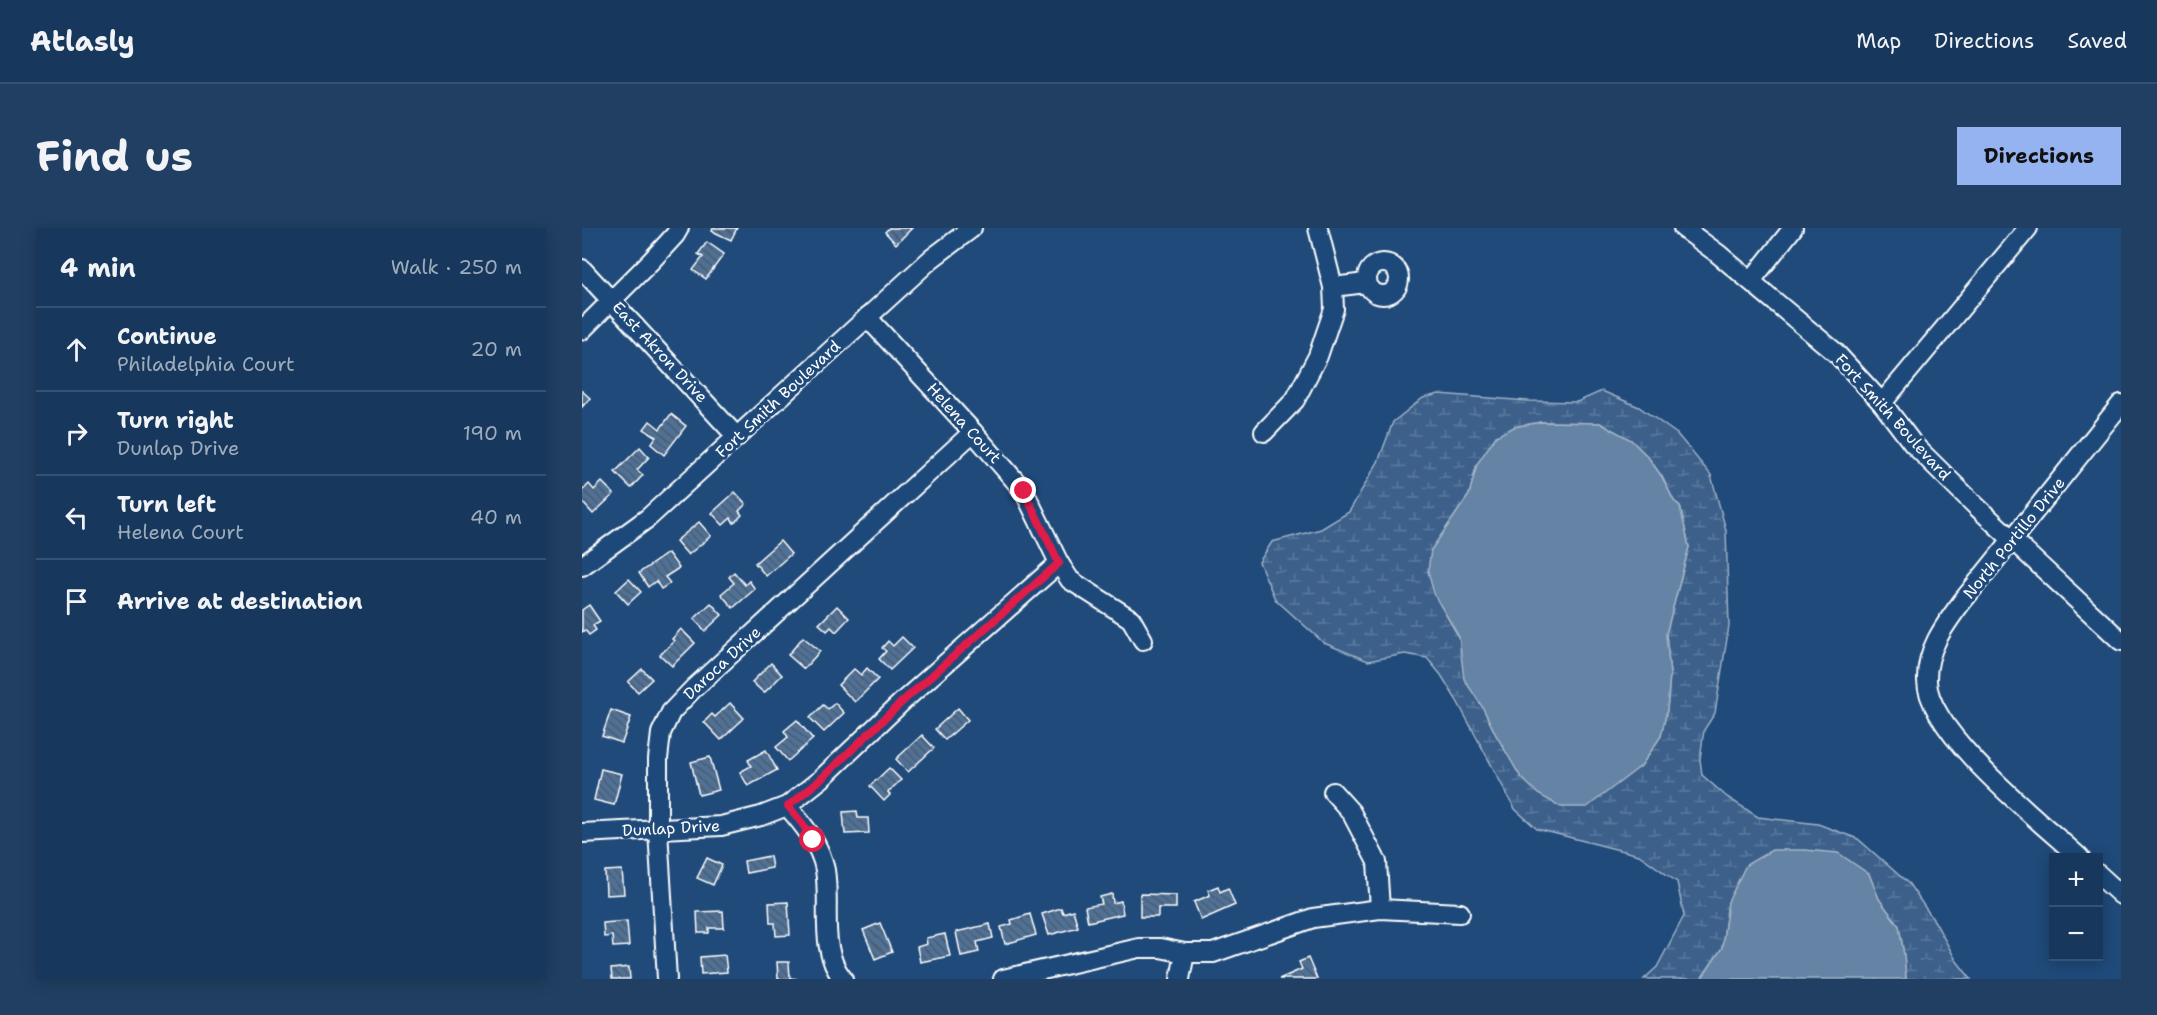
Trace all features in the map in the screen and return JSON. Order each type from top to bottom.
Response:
[{"type":"street","points":[[582,330],[675,235],[679,228]]},
{"type":"street","name":"Fort Smith Boulevard","points":[[582,566],[648,518],[931,259],[972,228]]},
{"type":"street","points":[[1264,432],[1295,400],[1318,356],[1334,309],[1333,287],[1318,228]]},
{"type":"street","name":"Fort Smith Boulevard","points":[[1683,228],[1751,281],[1836,353],[1882,403],[1913,444],[2121,641]]},
{"type":"street","points":[[1751,281],[1793,228]]},
{"type":"street","points":[[1882,403],[2028,228]]},
{"type":"street","name":"East Akron Drive","points":[[582,269],[737,437]]},
{"type":"street","points":[[1333,287],[1366,283]]},
{"type":"street","name":"Helena Court","points":[[867,317],[1024,491],[1059,563],[1070,580],[1131,619],[1143,640]]},
{"type":"street","name":"North Portillo Drive","points":[[2075,853],[1979,765],[1950,734],[1935,708],[1927,682],[1930,657],[1939,633],[2121,404]]},
{"type":"street","name":"Daroca Drive","points":[[667,979],[658,830],[658,759],[661,733],[671,712],[693,689],[973,432]]},
{"type":"street","name":"Dunlap Drive","points":[[582,833],[721,826],[761,816],[788,806],[821,779],[903,701],[1059,563]]},
{"type":"street","points":[[1333,792],[1351,812],[1377,862],[1380,909]]},
{"type":"street","points":[[788,806],[813,840],[825,869],[828,947],[838,973],[843,979]]},
{"type":"street","points":[[2103,878],[2121,894]]},
{"type":"street","points":[[1003,979],[1139,948],[1160,948],[1185,953],[1213,953],[1313,918],[1380,909],[1460,913]]},
{"type":"street","points":[[1180,979],[1185,953]]},
{"type":"green space","points":[[1602,391],[1639,407],[1677,434],[1711,475],[1726,530],[1729,626],[1715,713],[1704,730],[1700,759],[1702,775],[1727,797],[1758,817],[1818,824],[1858,839],[1909,884],[1935,922],[1956,960],[1971,979],[1906,979],[1899,926],[1879,899],[1869,874],[1728,902],[1722,948],[1701,979],[1644,979],[1657,967],[1684,916],[1677,882],[1639,855],[1537,829],[1515,809],[1457,701],[1427,658],[1405,654],[1368,661],[1324,643],[1275,599],[1259,562],[1272,542],[1321,529],[1349,512],[1378,462],[1393,422],[1423,398],[1439,394],[1528,401],[1577,402]],"holes":[[[1541,422],[1600,423],[1631,440],[1648,457],[1662,477],[1674,501],[1680,506],[1689,547],[1666,634],[1670,674],[1667,710],[1661,736],[1641,766],[1622,779],[1496,735],[1483,708],[1463,655],[1459,637],[1434,594],[1431,550],[1469,495],[1477,464],[1514,427]]]},
{"type":"shaded area","points":[[1541,422],[1600,423],[1631,440],[1648,457],[1662,477],[1674,501],[1680,506],[1689,547],[1666,634],[1670,674],[1667,710],[1661,736],[1641,766],[1587,807],[1561,807],[1538,794],[1520,776],[1483,708],[1464,679],[1459,637],[1434,594],[1428,571],[1431,550],[1469,495],[1477,464],[1496,436],[1514,427]]},
{"type":"shaded area","points":[[1772,850],[1838,853],[1869,874],[1879,899],[1899,926],[1906,979],[1701,979],[1722,948],[1728,902],[1746,865]]},
{"type":"building","points":[[713,228],[737,228],[731,240],[712,231]]},
{"type":"building","points":[[889,228],[912,228],[896,244],[885,232]]},
{"type":"building","points":[[707,242],[724,254],[706,279],[693,270],[703,257],[698,254]]},
{"type":"building","points":[[582,391],[590,398],[582,407]]},
{"type":"building","points":[[671,414],[686,426],[664,455],[651,444],[656,437],[644,429],[650,421],[660,429]]},
{"type":"building","points":[[640,447],[649,457],[637,470],[643,475],[631,488],[615,472]]},
{"type":"building","points":[[602,482],[614,494],[593,514],[582,502],[582,491],[589,484],[594,490]]},
{"type":"building","points":[[735,492],[746,504],[739,511],[742,515],[734,523],[731,518],[723,525],[712,513]]},
{"type":"building","points":[[699,522],[711,536],[688,555],[676,541]]},
{"type":"building","points":[[780,541],[791,554],[766,576],[755,563]]},
{"type":"building","points":[[668,553],[679,568],[665,577],[670,583],[661,589],[656,581],[648,587],[639,573]]},
{"type":"building","points":[[734,572],[745,585],[749,581],[755,589],[733,608],[721,594],[734,583],[729,577]]},
{"type":"building","points":[[629,579],[641,592],[628,604],[616,591]]},
{"type":"building","points":[[711,603],[722,615],[705,631],[694,619]]},
{"type":"building","points":[[589,605],[600,621],[593,625],[596,630],[589,635],[585,630],[582,632],[582,610]]},
{"type":"building","points":[[837,606],[849,618],[836,632],[831,627],[827,631],[819,624]]},
{"type":"building","points":[[681,629],[695,643],[672,666],[660,655],[674,641],[672,639]]},
{"type":"building","points":[[803,637],[820,651],[804,669],[788,655]]},
{"type":"building","points":[[902,637],[913,648],[890,670],[879,659],[886,651],[882,648],[888,641],[893,646]]},
{"type":"building","points":[[771,663],[782,675],[764,693],[752,682]]},
{"type":"building","points":[[867,668],[878,679],[855,702],[838,685],[854,669],[861,675]]},
{"type":"building","points":[[642,669],[652,679],[638,692],[628,682]]},
{"type":"building","points":[[730,703],[744,718],[721,740],[704,722],[712,714],[715,717]]},
{"type":"building","points":[[835,703],[844,713],[824,732],[810,718],[823,705],[828,709]]},
{"type":"building","points":[[958,708],[968,720],[945,740],[935,729]]},
{"type":"building","points":[[611,710],[631,717],[622,743],[602,736]]},
{"type":"building","points":[[797,720],[813,739],[788,761],[776,747],[788,737],[784,731]]},
{"type":"building","points":[[922,735],[934,748],[908,772],[896,759]]},
{"type":"building","points":[[766,750],[777,770],[748,786],[740,772],[751,766],[748,760]]},
{"type":"building","points":[[710,757],[719,790],[699,795],[691,762]]},
{"type":"building","points":[[889,768],[901,780],[888,792],[890,795],[884,801],[870,786]]},
{"type":"building","points":[[601,769],[622,774],[614,805],[594,800]]},
{"type":"building","points":[[857,811],[858,818],[868,818],[869,833],[845,834],[843,812]]},
{"type":"building","points":[[770,856],[772,868],[746,873],[744,861]]},
{"type":"building","points":[[707,858],[722,865],[713,885],[697,878]]},
{"type":"building","points":[[622,870],[624,894],[606,895],[605,871]]},
{"type":"building","points":[[1218,886],[1220,892],[1228,888],[1235,905],[1201,920],[1194,902],[1210,895],[1208,890]]},
{"type":"building","points":[[1112,894],[1113,903],[1121,901],[1123,914],[1088,922],[1085,907],[1102,904],[1100,897]]},
{"type":"building","points":[[1140,894],[1176,895],[1176,908],[1158,908],[1158,917],[1140,917]]},
{"type":"building","points":[[788,902],[790,935],[776,936],[775,923],[770,923],[769,903]]},
{"type":"building","points":[[1061,908],[1063,913],[1073,910],[1078,927],[1049,935],[1042,914]]},
{"type":"building","points":[[723,911],[724,928],[709,928],[709,933],[698,933],[697,912]]},
{"type":"building","points":[[1030,914],[1036,935],[1005,944],[1001,927],[1012,924],[1011,920]]},
{"type":"building","points":[[627,921],[629,946],[613,947],[612,936],[604,937],[603,923]]},
{"type":"building","points":[[880,923],[892,952],[875,959],[863,930]]},
{"type":"building","points":[[990,924],[993,938],[977,942],[979,952],[961,956],[956,932]]},
{"type":"building","points":[[945,934],[950,956],[920,962],[917,947],[927,944],[926,938]]},
{"type":"building","points":[[725,955],[727,972],[701,974],[700,957]]},
{"type":"building","points":[[1308,958],[1317,979],[1279,979],[1302,969],[1299,962]]},
{"type":"building","points":[[777,962],[789,962],[790,978],[798,979],[778,979]]},
{"type":"building","points":[[629,967],[630,979],[612,979],[611,969]]},
{"type":"route","points":[[813,840],[788,806],[821,779],[903,701],[1059,563],[1024,491]]}]
